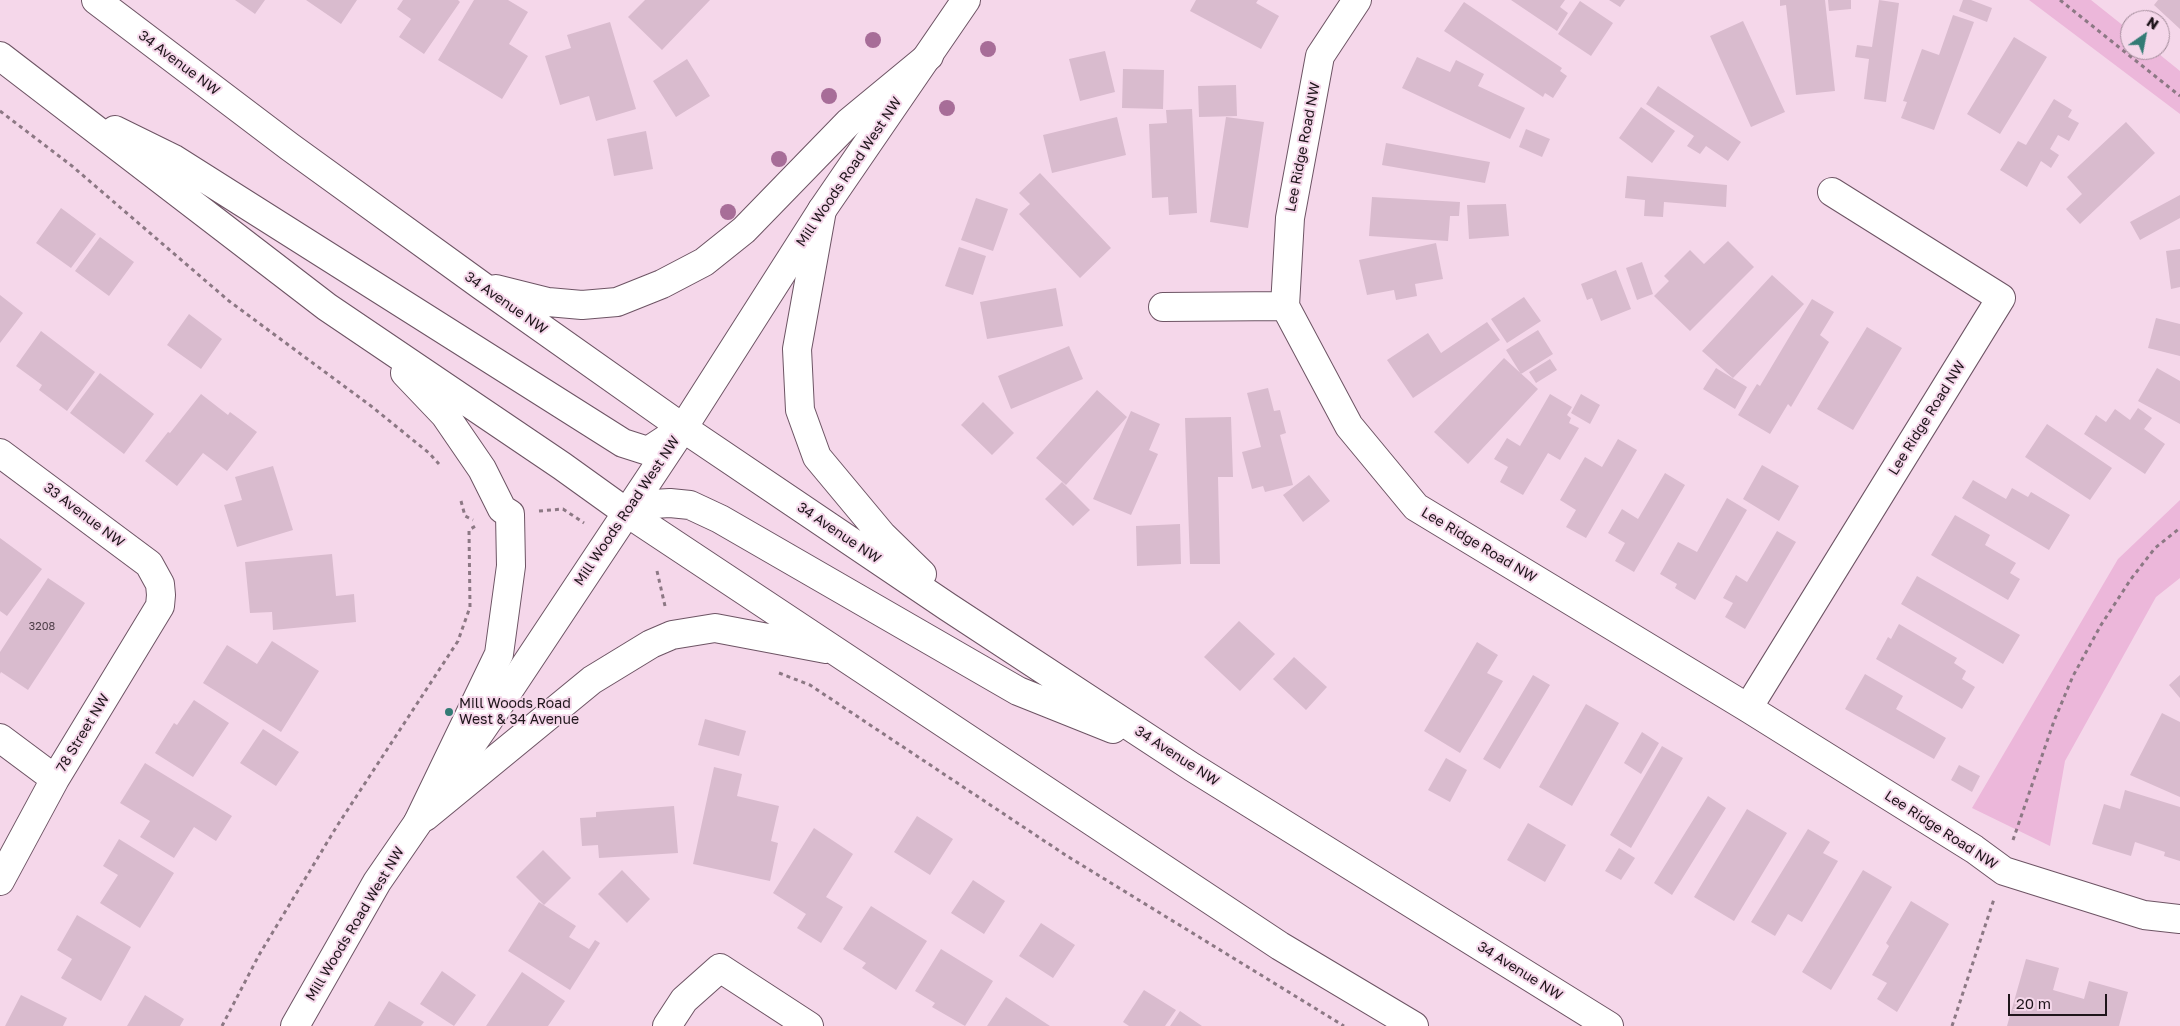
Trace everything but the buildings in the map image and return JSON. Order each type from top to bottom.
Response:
[{"type":"main road","name":"34 Avenue NW","points":[[96,0],[290,147],[683,428],[1170,752],[1609,1026]]},
{"type":"main road","name":"Mill Woods Road West NW","points":[[295,1026],[377,882],[683,428],[822,210],[966,0]]},
{"type":"main road","name":"Lee Ridge Road NW","points":[[1357,0],[1320,56],[1290,218],[1285,306],[1349,426],[1416,507],[1748,708],[1974,849],[2004,871],[2144,915],[2180,919]]},
{"type":"main road","points":[[0,56],[327,307],[562,466],[626,512],[840,652],[1280,946],[1414,1026]]},
{"type":"main road","points":[[482,286],[548,302],[582,305],[617,302],[662,284],[704,262],[744,230],[850,122],[929,56]]},
{"type":"main road","points":[[62,104],[174,159],[623,443],[648,450],[683,428]]},
{"type":"main road","name":"Lee Ridge Road NW","points":[[1748,708],[2001,298],[1832,192]]},
{"type":"main road","points":[[822,210],[797,349],[800,410],[817,457],[882,535],[965,617]]},
{"type":"main road","points":[[1164,307],[1285,306]]},
{"type":"main road","points":[[368,334],[446,415],[482,468],[502,509],[510,514],[511,566],[499,654],[418,822]]},
{"type":"main road","name":"33 Avenue NW","points":[[0,453],[149,564],[160,584]]},
{"type":"main road","points":[[626,512],[653,504],[690,505],[720,519],[1018,691],[1170,752]]},
{"type":"main road","name":"78 Street NW","points":[[0,881],[55,779],[160,606],[160,584]]},
{"type":"main road","points":[[418,822],[592,680],[651,644],[672,635],[715,628],[840,652]]},
{"type":"main road","points":[[0,738],[55,779]]},
{"type":"main road","points":[[667,1026],[684,1000],[720,968],[809,1026]]},
{"type":"path","points":[[2060,0],[2180,96]]},
{"type":"path","points":[[0,111],[72,166],[229,301],[371,406],[429,453],[440,466]]},
{"type":"path","points":[[222,1026],[259,955],[327,842],[458,641],[470,607],[469,530],[479,523],[465,516],[459,494]]},
{"type":"path","points":[[510,514],[562,509],[609,538]]},
{"type":"path","points":[[1952,1026],[2054,721],[2073,676],[2101,625],[2131,579],[2155,548],[2180,528]]},
{"type":"path","points":[[656,568],[672,635]]},
{"type":"path","points":[[775,672],[810,685],[1068,856],[1344,1026]]},
{"type":"shaded area","points":[[2029,0],[2091,0],[2120,23],[2120,60],[2166,60],[2180,71],[2180,114]]},
{"type":"shaded area","points":[[2180,500],[2180,578],[2156,597],[2065,761],[2050,846],[1972,808],[2118,559]]},
{"type":"place","name":"Mill Woods Road West & 34 Avenue","points":[[449,712]]}]
